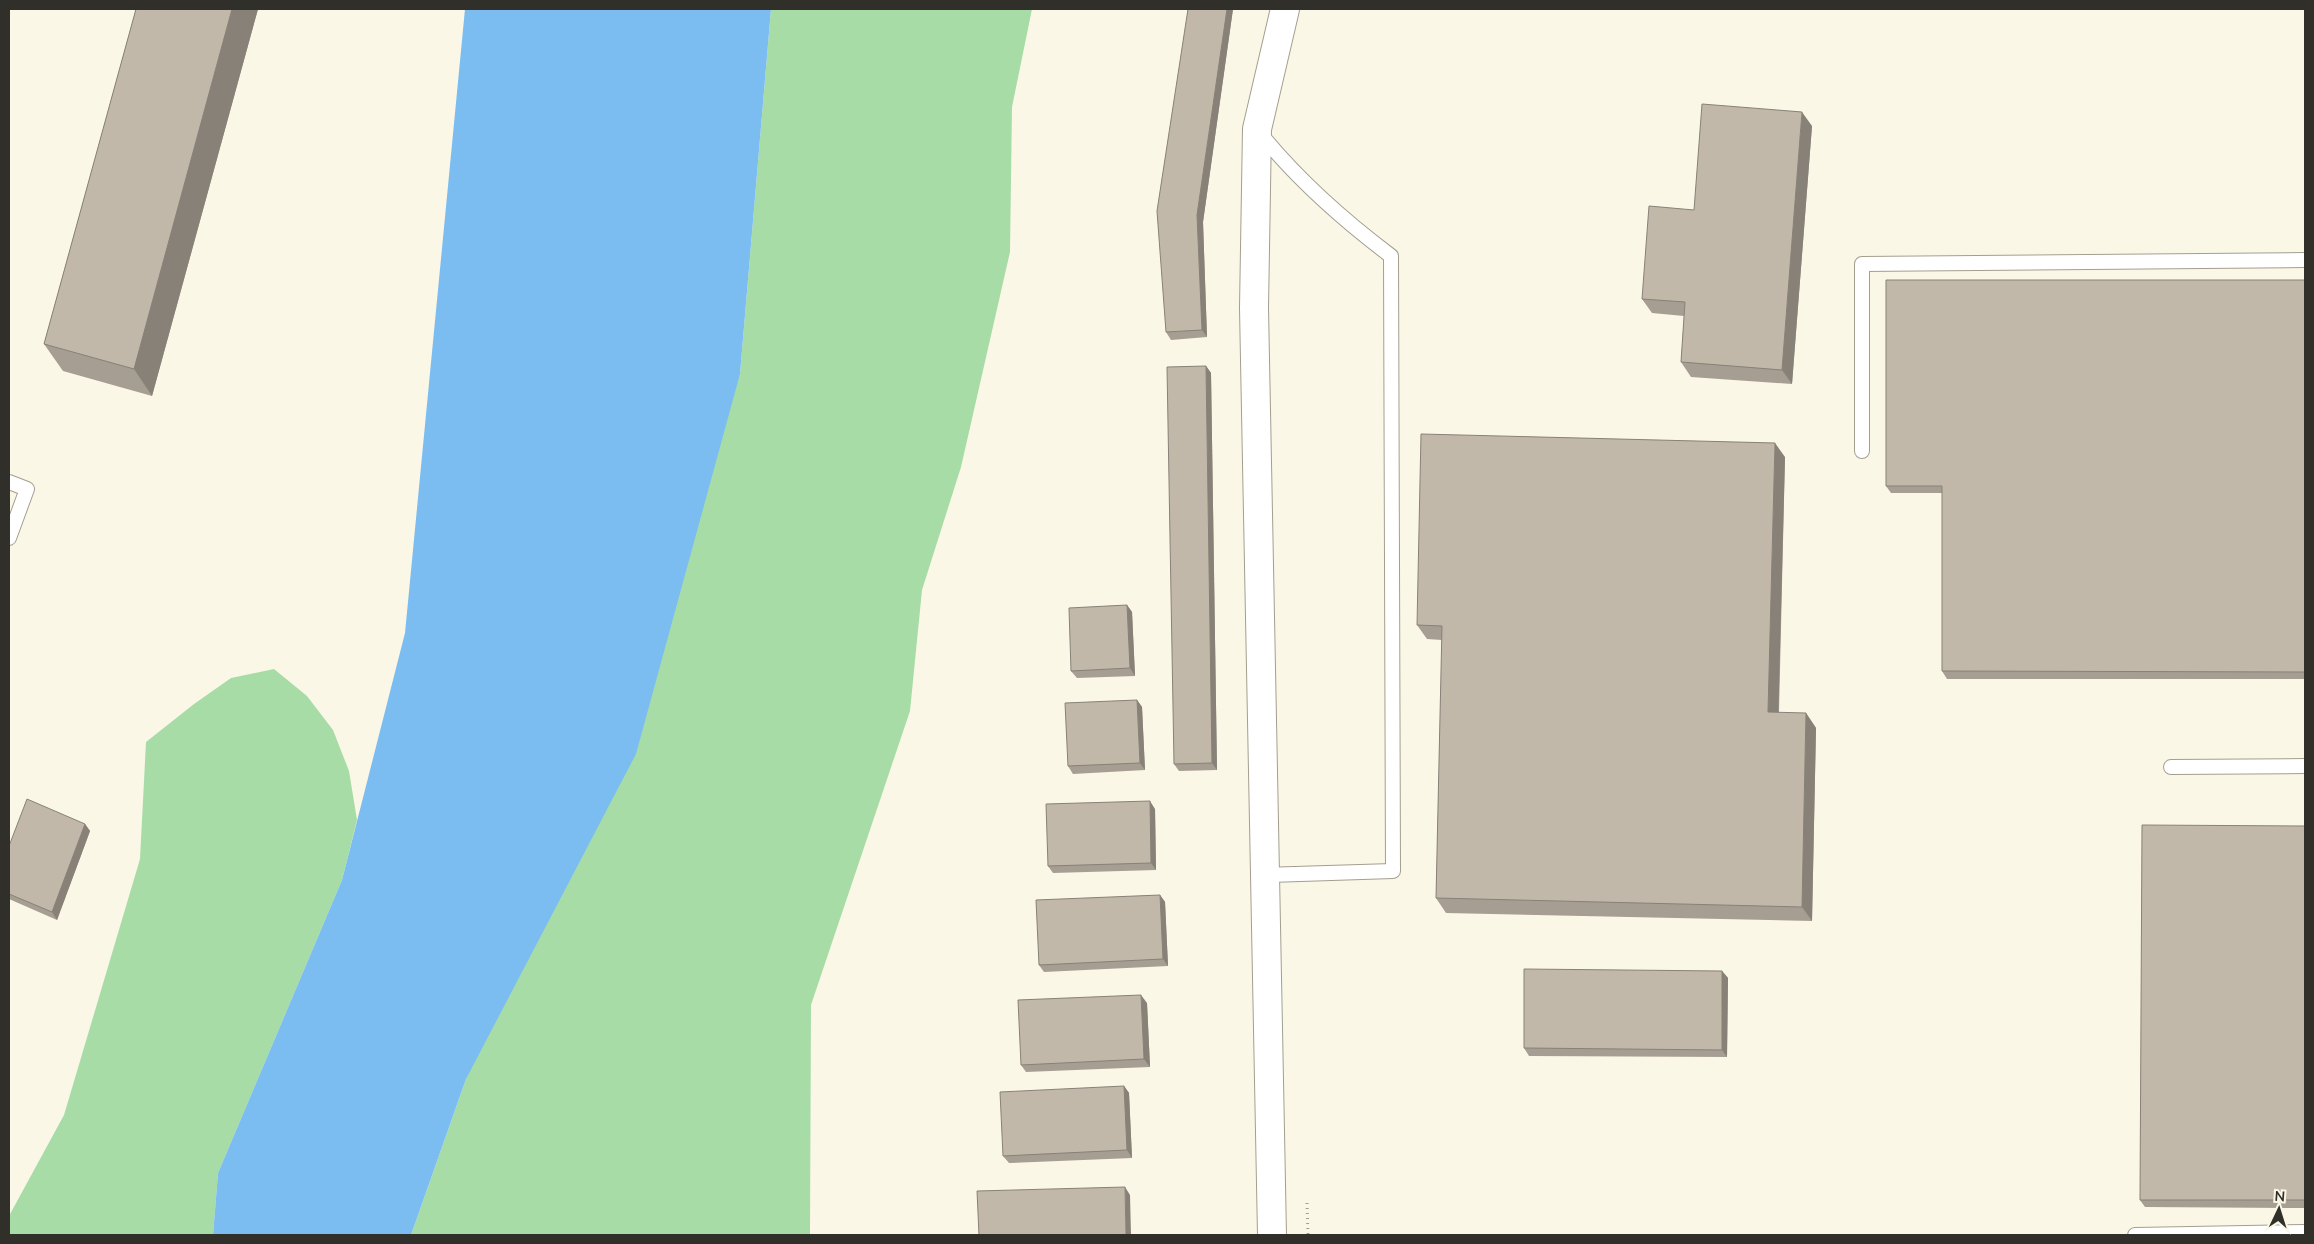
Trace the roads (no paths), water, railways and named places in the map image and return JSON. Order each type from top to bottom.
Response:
[{"type":"street","points":[[1272,1235],[1254,308],[1257,129],[1286,9]]},
{"type":"lane","points":[[1257,129],[1283,161],[1357,231],[1391,256],[1393,872],[1266,875]]},
{"type":"lane","points":[[1862,451],[1862,264],[2305,260]]},
{"type":"lane","points":[[9,482],[27,489],[9,538]]},
{"type":"lane","points":[[2171,767],[2305,766]]},
{"type":"lane","points":[[2134,1235],[2305,1232]]},
{"type":"water","points":[[465,9],[771,9],[740,374],[636,754],[466,1079],[411,1235],[213,1235],[218,1173],[342,880],[405,633]]}]
